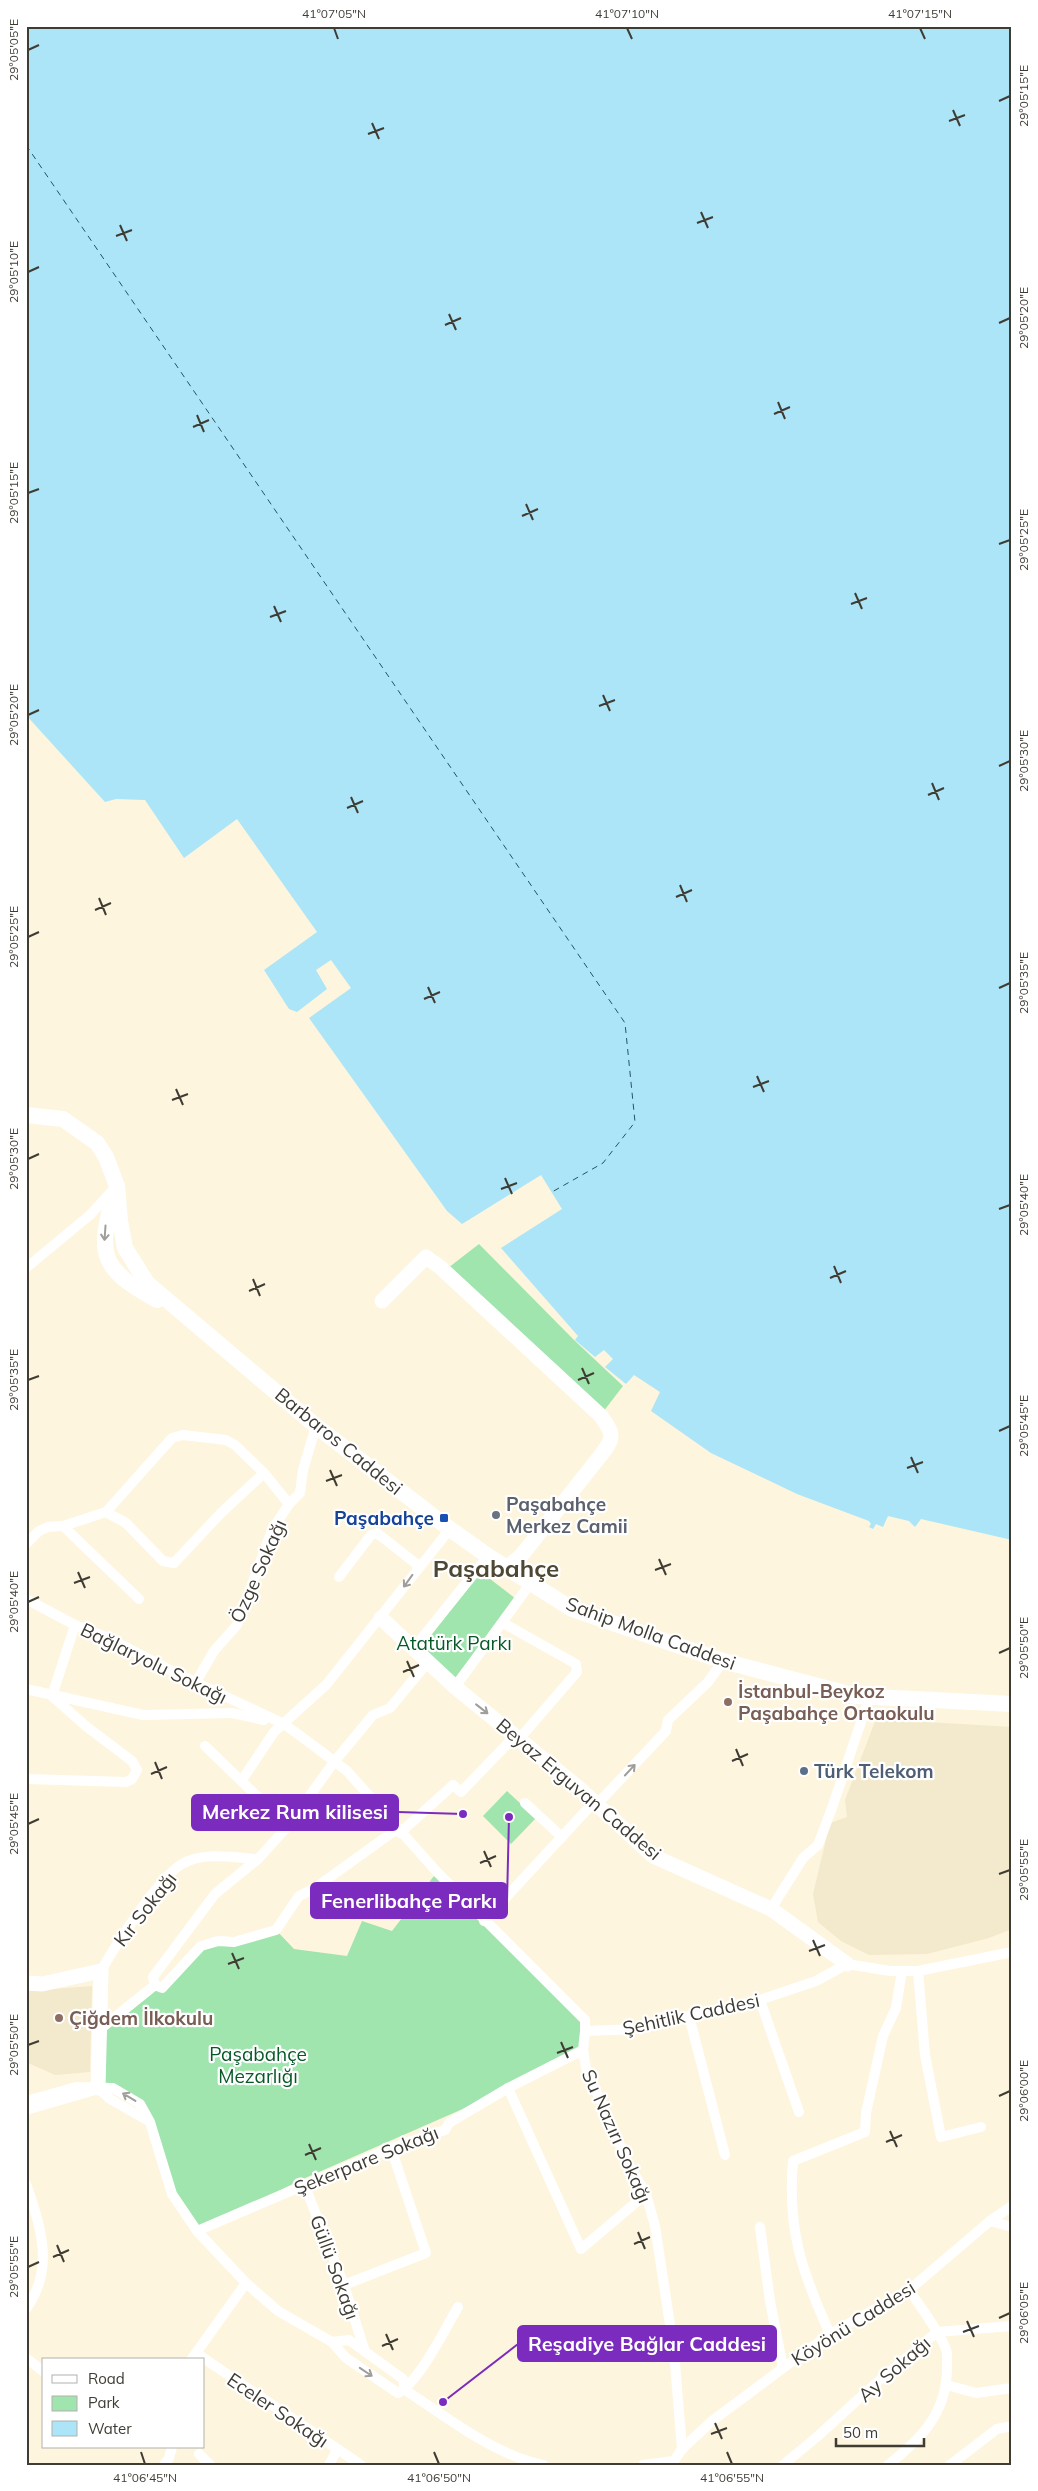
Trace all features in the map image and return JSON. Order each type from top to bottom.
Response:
[{"type":"main road","points":[[26,1115],[63,1119],[97,1142],[106,1158],[117,1186]]},
{"type":"main road","name":"Barbaros Caddesi","points":[[117,1186],[104,1231],[106,1256],[117,1275],[163,1304],[178,1308],[316,1426],[450,1529],[530,1584]]},
{"type":"main road","points":[[382,1301],[426,1258],[447,1273],[600,1415],[612,1433],[612,1441],[521,1556],[506,1568]]},
{"type":"main road","name":"Sahip Molla Caddesi","points":[[530,1584],[572,1609],[724,1661],[869,1698],[1012,1704]]},
{"type":"main road","name":"Beyaz Erguvan Caddesi","points":[[381,1618],[455,1687],[518,1737],[653,1856],[771,1909],[847,1964]]},
{"type":"main road","points":[[26,1983],[42,1984],[101,1971],[98,2088]]},
{"type":"street","points":[[26,1268],[90,1215],[117,1186]]},
{"type":"street","name":"Özge Sokağı","points":[[196,1682],[214,1651],[237,1625],[272,1530],[289,1504],[300,1493],[303,1470],[316,1426]]},
{"type":"street","points":[[26,1544],[39,1531],[48,1527],[63,1526],[106,1512],[172,1438],[183,1435],[230,1443],[264,1473],[289,1504]]},
{"type":"street","points":[[106,1512],[126,1523],[163,1561],[174,1564],[221,1513],[264,1473]]},
{"type":"street","points":[[63,1526],[139,1599]]},
{"type":"street","points":[[242,1780],[274,1732],[326,1685],[450,1529]]},
{"type":"street","points":[[339,1577],[371,1535],[377,1533],[419,1566]]},
{"type":"street","points":[[414,1648],[488,1556]]},
{"type":"street","points":[[455,1687],[530,1584]]},
{"type":"street","name":"Bağlaryolu Sokağı","points":[[26,1599],[75,1625],[106,1637],[284,1724]]},
{"type":"street","points":[[155,1985],[162,1988],[201,1946],[218,1942],[234,1942],[276,1930],[299,1896],[315,1888],[399,1831],[453,1785],[460,1792],[518,1737],[577,1672],[576,1664],[503,1623]]},
{"type":"street","points":[[52,1696],[75,1625]]},
{"type":"street","points":[[484,1921],[594,1802],[602,1799],[666,1731],[668,1720],[708,1682],[724,1661]]},
{"type":"street","points":[[155,1985],[153,1978],[215,1894],[258,1860],[288,1826],[334,1762],[373,1715],[390,1708],[428,1662]]},
{"type":"street","points":[[26,1689],[144,1715],[232,1713],[284,1724],[348,1771],[399,1831],[484,1921],[585,2020],[585,2031]]},
{"type":"street","points":[[26,1780],[126,1782],[132,1779],[137,1770],[132,1761],[87,1727],[52,1696]]},
{"type":"street","points":[[771,1909],[802,1858],[818,1846],[869,1698]]},
{"type":"street","points":[[205,1746],[288,1826]]},
{"type":"street","points":[[525,1803],[562,1837]]},
{"type":"street","name":"Kır Sokağı","points":[[101,1971],[115,1946],[154,1893],[182,1864],[211,1856],[258,1860]]},
{"type":"street","points":[[847,1964],[902,1971],[918,1971],[1012,1952]]},
{"type":"street","name":"Şehitlik Caddesi","points":[[585,2031],[639,2029],[760,2000],[816,1981],[847,1964]]},
{"type":"street","points":[[830,2334],[808,2284],[795,2241],[790,2199],[792,2161],[865,2132],[866,2113],[883,2036],[896,2008],[902,1971]]},
{"type":"street","points":[[918,1971],[925,2055],[942,2137],[981,2127]]},
{"type":"street","points":[[99,2030],[155,1985]]},
{"type":"street","points":[[760,2000],[799,2112]]},
{"type":"street","points":[[689,2016],[726,2155]]},
{"type":"street","name":"Su Nazırı Sokağı","points":[[585,2031],[582,2050],[590,2080],[627,2161],[646,2194],[655,2226],[674,2351],[682,2449]]},
{"type":"street","name":"Şekerpare Sokağı","points":[[197,2231],[391,2148],[445,2130],[449,2123],[508,2088],[582,2050]]},
{"type":"street","points":[[26,2102],[76,2087],[113,2088],[140,2104],[150,2122],[172,2194],[197,2231],[246,2283],[278,2311],[332,2342],[346,2358],[398,2394],[405,2390],[431,2353],[458,2307]]},
{"type":"street","points":[[26,2110],[98,2088]]},
{"type":"street","points":[[508,2088],[581,2249],[646,2194]]},
{"type":"street","points":[[344,2285],[426,2253],[391,2148]]},
{"type":"street","points":[[26,2184],[44,2244],[43,2273],[34,2298],[26,2309]]},
{"type":"street","name":"Güllü Sokağı","points":[[304,2184],[344,2285],[365,2352]]},
{"type":"street","name":"Köyönü Caddesi","points":[[674,2463],[682,2449],[712,2422],[782,2368],[830,2334],[909,2290],[990,2221],[1012,2206]]},
{"type":"street","points":[[990,2221],[1012,2227]]},
{"type":"street","points":[[760,2227],[774,2327],[782,2368]]},
{"type":"street","points":[[193,2357],[246,2283]]},
{"type":"street","points":[[888,2465],[919,2440],[939,2410],[947,2385],[946,2351],[937,2332],[909,2290]]},
{"type":"street","points":[[937,2332],[1012,2326]]},
{"type":"street","name":"Ay Sokağı","points":[[782,2465],[937,2332]]},
{"type":"street","points":[[332,2342],[349,2340],[403,2379],[405,2390],[490,2444],[513,2455],[542,2465]]},
{"type":"street","points":[[26,2358],[42,2370]]},
{"type":"street","name":"Eceler Sokağı","points":[[205,2365],[361,2465]]},
{"type":"street","points":[[947,2385],[976,2393],[1012,2388]]},
{"type":"street","points":[[950,2465],[998,2429],[1007,2427]]},
{"type":"street","points":[[164,2465],[169,2458],[172,2448]]},
{"type":"street","points":[[329,2465],[337,2450]]},
{"type":"street","points":[[199,2454],[210,2465]]},
{"type":"street","points":[[643,2465],[674,2463]]},
{"type":"shaded area","points":[[876,1719],[1012,1727],[1012,1929],[989,1938],[927,1954],[869,1955],[841,1941],[818,1922],[813,1894],[830,1823],[847,1817],[845,1800]]},
{"type":"shaded area","name":"Çiğdem İlkokulu","points":[[92,1986],[90,2072],[55,2075],[26,2062],[26,1991]]},
{"type":"green space","points":[[479,1244],[574,1340],[623,1386],[603,1412],[448,1268]]},
{"type":"green space","name":"Atatürk Parkı","points":[[481,1572],[516,1599],[455,1678],[421,1648]]},
{"type":"green space","points":[[507,1791],[536,1818],[511,1844],[483,1816]]},
{"type":"green space","name":"Paşabahçe Mezarlığı","points":[[437,1872],[585,2020],[583,2050],[506,2090],[303,2179],[197,2231],[172,2194],[140,2104],[113,2088],[98,2088],[99,2030],[203,1950],[276,1930],[294,1949],[347,1956],[362,1921],[392,1931]]},
{"type":"water","points":[[26,26],[1012,26],[1012,1540],[921,1519],[915,1527],[909,1521],[888,1516],[883,1527],[876,1524],[873,1529],[869,1527],[871,1524],[869,1521],[797,1494],[711,1453],[651,1411],[660,1392],[634,1375],[626,1384],[605,1367],[613,1359],[604,1350],[595,1357],[575,1340],[578,1336],[501,1248],[562,1209],[541,1175],[462,1224],[447,1211],[309,1018],[351,988],[331,960],[316,970],[327,989],[297,1012],[289,1009],[264,970],[317,932],[237,819],[184,858],[145,800],[116,799],[105,802],[26,715]]},
{"type":"ferry route","points":[[26,145],[625,1023],[635,1122],[603,1163],[552,1192]]},
{"type":"place","name":"Paşabahçe Merkez Camii","points":[[496,1515]]},
{"type":"place","name":"Paşabahçe","points":[[444,1518]]},
{"type":"place","name":"İstanbul-Beykoz Paşabahçe Ortaokulu","points":[[728,1702]]},
{"type":"place","name":"Türk Telekom","points":[[804,1771]]},
{"type":"place","name":"Merkez Rum kilisesi","points":[[463,1814]]},
{"type":"place","name":"Fenerlibahçe Parkı","points":[[509,1817]]},
{"type":"place","name":"Çiğdem İlkokulu","points":[[59,2018]]},
{"type":"place","name":"Reşadiye Bağlar Caddesi","points":[[443,2402]]},
{"type":"district","name":"Paşabahçe","points":[[496,1569]]}]
